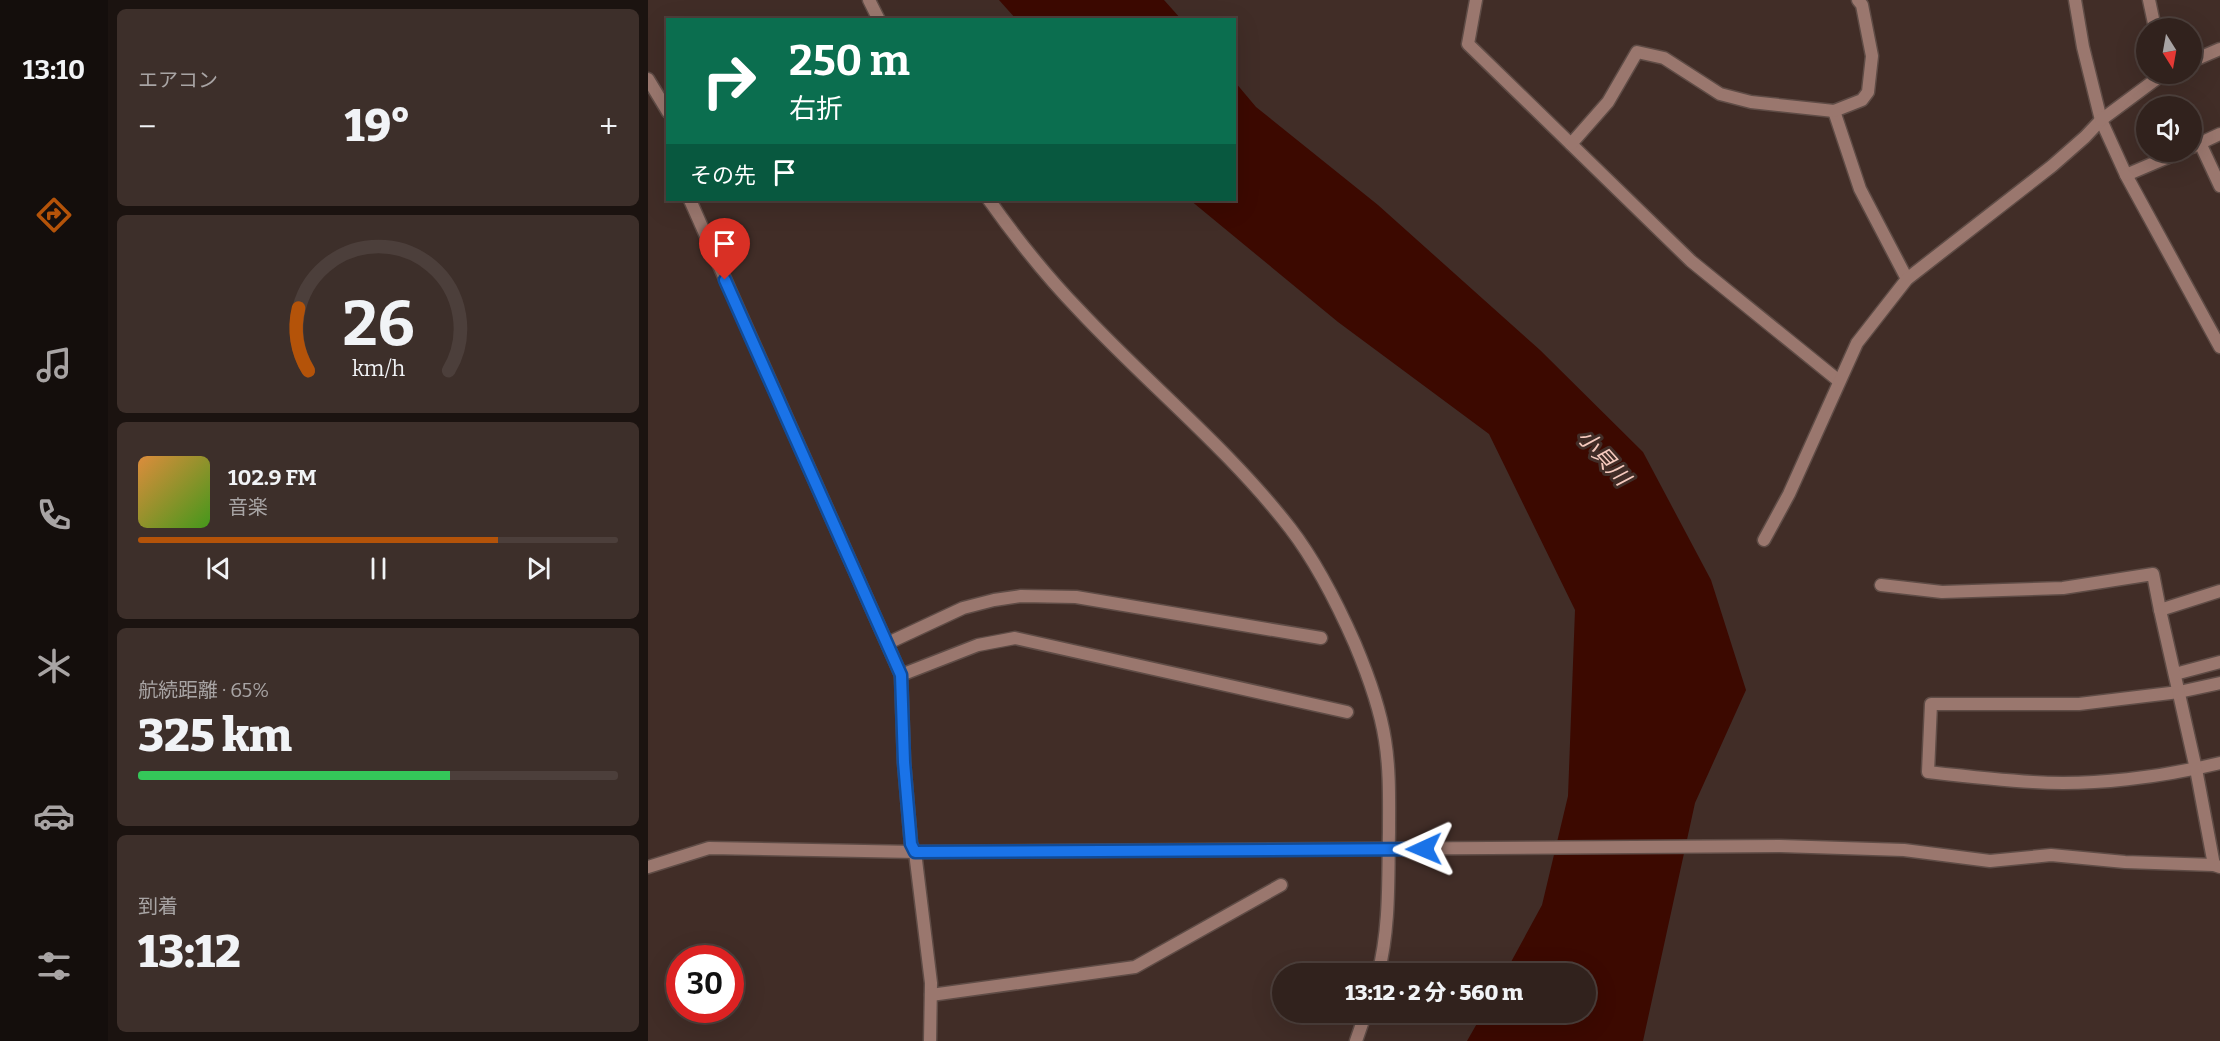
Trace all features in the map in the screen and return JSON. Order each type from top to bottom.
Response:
[{"type":"street","points":[[869,0],[878,18]]},
{"type":"street","points":[[1476,0],[1468,44],[1691,261],[1839,381]]},
{"type":"street","points":[[1571,144],[1608,102],[1637,52],[1664,58],[1720,94],[1751,102],[1834,111],[1862,100],[1868,93],[1872,56],[1862,5],[1858,0]]},
{"type":"street","points":[[2075,0],[2083,47],[2101,120],[2126,175],[2220,348]]},
{"type":"street","points":[[2152,1],[2154,18]]},
{"type":"street","points":[[2202,57],[2220,49]]},
{"type":"street","points":[[648,79],[666,109]]},
{"type":"street","points":[[1764,540],[1789,494],[1857,343],[1907,279],[2052,166],[2101,120],[2150,84]]},
{"type":"street","points":[[1834,111],[1860,189],[1907,279]]},
{"type":"street","points":[[2202,142],[2220,134]]},
{"type":"street","points":[[2202,155],[2220,186]]},
{"type":"street","points":[[2126,175],[2157,162]]},
{"type":"street","points":[[690,201],[901,675],[911,844],[915,852],[931,995],[930,1041]]},
{"type":"street","points":[[990,201],[1077,309],[1245,476],[1291,529],[1314,563],[1348,627],[1377,704],[1385,738],[1388,766],[1394,849],[1380,963]]},
{"type":"street","points":[[648,867],[709,848],[915,852],[1780,846],[1905,850],[1990,861],[2051,855],[2125,862],[2217,866],[2153,574],[2063,588],[1942,592],[1881,585]]},
{"type":"street","points":[[2160,610],[2220,591]]},
{"type":"street","points":[[888,644],[963,608],[994,600],[1030,596],[1076,597],[1321,638]]},
{"type":"street","points":[[901,675],[978,645],[1015,638],[1347,712]]},
{"type":"street","points":[[2175,674],[2220,662]]},
{"type":"street","points":[[2220,683],[2179,692],[2079,705],[1931,704],[1928,772],[2035,783],[2120,780],[2196,769],[2220,763]]},
{"type":"street","points":[[931,995],[1135,967],[1281,885]]},
{"type":"street","points":[[1356,1041],[1362,1023]]},
{"type":"water","points":[[999,0],[1164,0],[1180,18],[1015,18]]},
{"type":"water","name":"小貝川","points":[[1236,83],[1256,107],[1378,205],[1540,350],[1643,452],[1711,580],[1746,690],[1695,803],[1643,1041],[1467,1041],[1477,1023],[1596,1023],[1596,963],[1510,963],[1542,905],[1568,796],[1575,610],[1489,434],[1338,322],[1191,201],[1236,201]]},
{"type":"route","points":[[725,280],[901,675],[904,762],[911,844],[915,852],[1424,849]]}]
